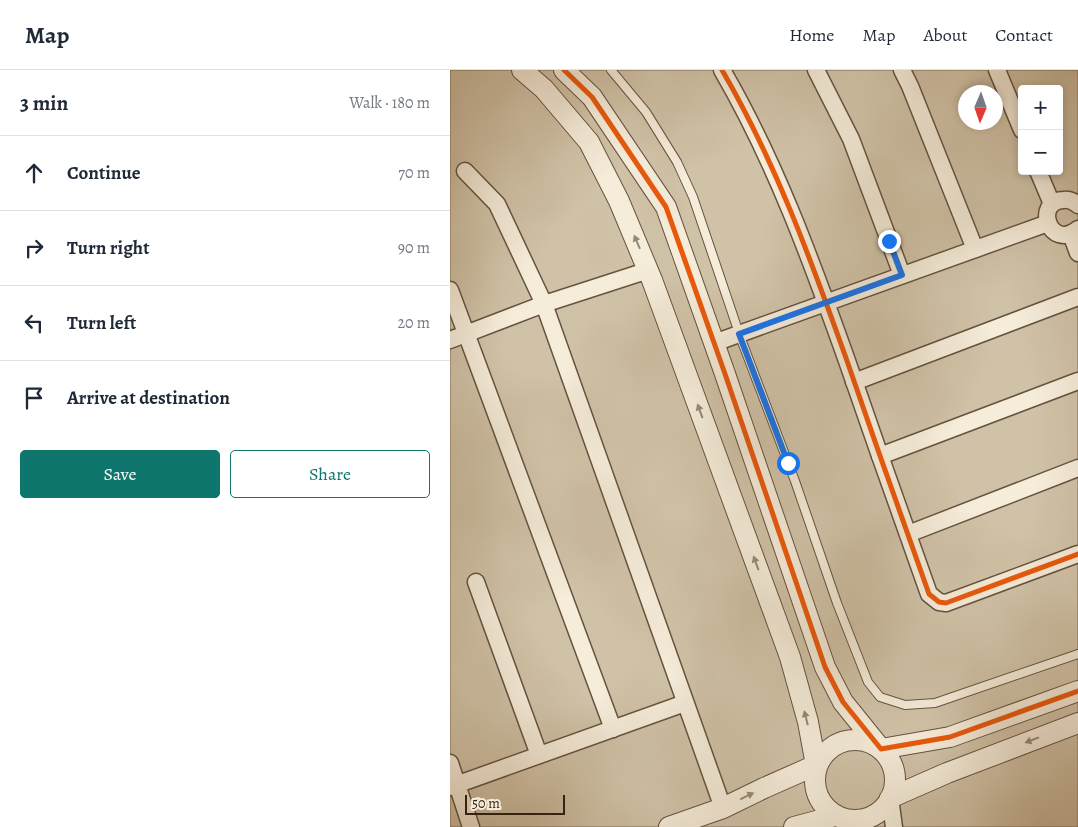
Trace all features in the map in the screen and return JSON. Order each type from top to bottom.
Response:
[{"type":"street","points":[[522,70],[544,89],[589,142],[619,201],[648,270],[790,657],[808,722],[816,765],[816,790],[821,801],[839,822]]},
{"type":"street","points":[[564,70],[592,98],[666,207],[825,667],[843,702],[891,764],[894,777],[893,790],[890,798],[879,812],[867,818],[794,827]]},
{"type":"street","points":[[722,70],[768,156],[826,302],[929,594],[939,602],[946,603],[1078,554]]},
{"type":"street","points":[[816,70],[851,139],[902,275]]},
{"type":"street","points":[[902,70],[976,248]]},
{"type":"street","points":[[997,70],[1018,120]]},
{"type":"street","points":[[466,171],[497,204],[544,304],[723,808]]},
{"type":"street","points":[[1040,175],[1052,204]]},
{"type":"street","points":[[1078,206],[1075,202],[1067,199],[1059,200],[1052,204],[1048,211],[1048,223],[1055,233],[1062,235],[1074,232],[1078,253]]},
{"type":"street","points":[[714,343],[1048,223]]},
{"type":"street","points":[[450,340],[544,304],[648,270]]},
{"type":"street","points":[[450,290],[468,334],[613,729]]},
{"type":"street","points":[[854,382],[1078,297]]},
{"type":"street","points":[[880,456],[1078,381]]},
{"type":"street","points":[[908,534],[1078,468]]},
{"type":"street","points":[[476,582],[539,755]]},
{"type":"street","points":[[669,827],[723,808],[816,765],[825,753],[836,745],[848,740],[862,741],[881,749],[950,737],[1078,691]]},
{"type":"street","points":[[454,786],[685,703]]},
{"type":"street","points":[[890,798],[947,773],[1078,723]]},
{"type":"street","points":[[450,763],[454,786],[471,827]]},
{"type":"street","points":[[890,798],[894,827]]},
{"type":"lane","points":[[611,70],[646,112],[678,162],[693,198],[739,334],[795,481],[837,603],[868,682],[880,698],[905,705],[935,703],[1078,654]]},
{"type":"shaded area","points":[[450,70],[1078,70],[1078,827],[450,827]]},
{"type":"cycle path","points":[[564,70],[592,97],[666,207],[825,667],[843,702],[881,749],[950,737],[1078,691]]},
{"type":"cycle path","points":[[722,70],[759,140],[791,211],[846,358],[929,594],[939,602],[946,603],[1078,554]]},
{"type":"route","points":[[788,463],[739,334],[902,275],[889,241]]}]
